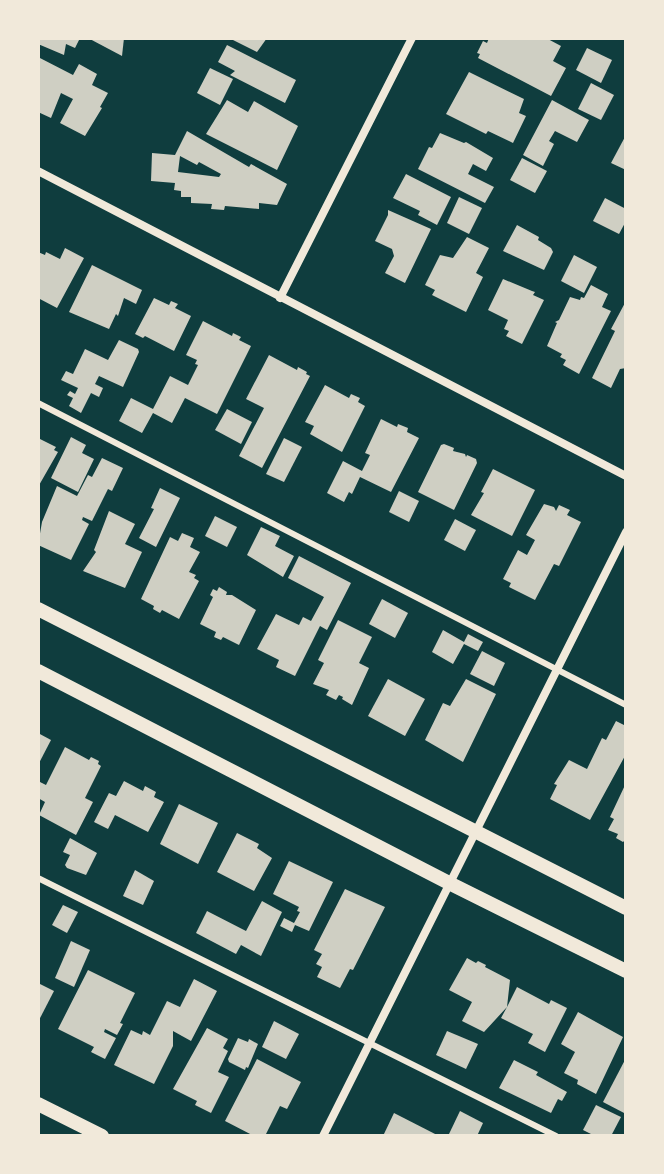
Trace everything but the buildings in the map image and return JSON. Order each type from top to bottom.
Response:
[{"type":"street","points":[[280,298],[412,38]]},
{"type":"street","points":[[38,171],[626,476]]},
{"type":"street","points":[[323,1136],[626,532]]},
{"type":"street","points":[[38,609],[626,908]]},
{"type":"street","points":[[38,671],[626,971]]},
{"type":"street","points":[[38,1104],[102,1136]]},
{"type":"lane","points":[[38,403],[626,705]]},
{"type":"lane","points":[[38,878],[556,1136]]}]
